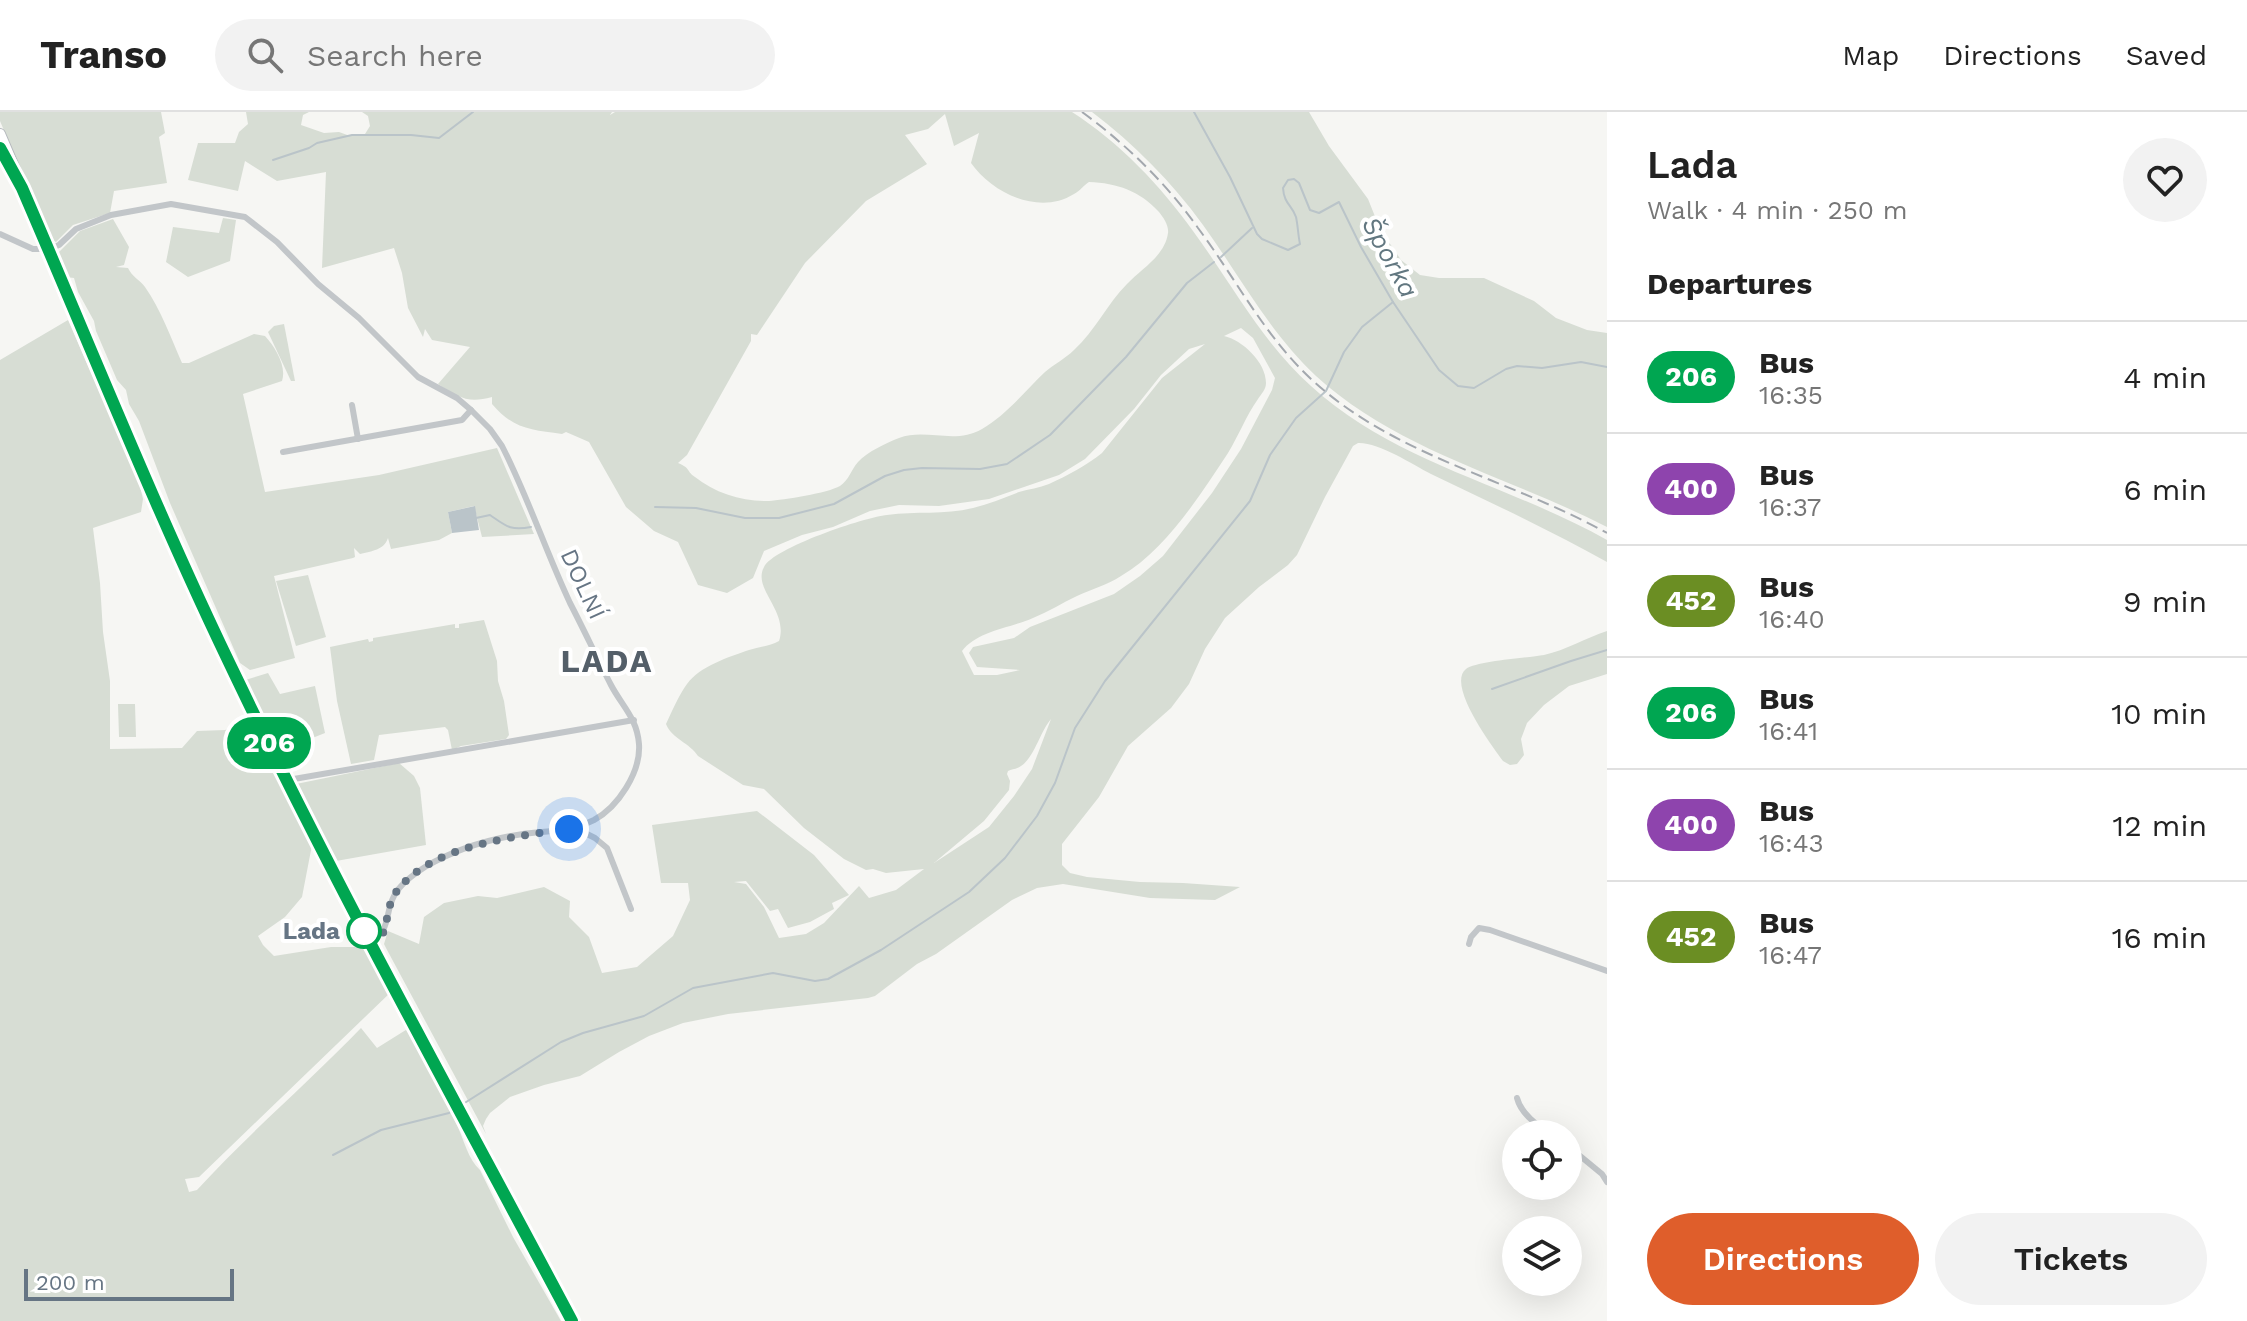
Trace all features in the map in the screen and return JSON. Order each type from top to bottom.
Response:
[{"type":"main road","points":[[0,134],[194,588],[237,680],[370,942],[572,1321]]},
{"type":"main road","points":[[0,148],[22,188]]},
{"type":"street","name":"DOLNÍ","points":[[49,249],[59,245],[76,229],[111,215],[171,204],[245,217],[277,242],[418,377],[457,398],[490,429],[502,446],[571,604],[610,684],[634,720]]},
{"type":"street","points":[[0,234],[33,249],[49,249]]},
{"type":"street","points":[[352,405],[358,439]]},
{"type":"street","points":[[283,452],[462,420],[471,410]]},
{"type":"street","points":[[288,780],[634,720],[639,746],[633,775],[605,811],[575,828],[496,839],[424,867],[395,892],[384,932],[370,942]]},
{"type":"street","points":[[575,828],[607,848],[631,909]]},
{"type":"street","points":[[1469,944],[1479,928],[1490,930],[1607,971]]},
{"type":"street","points":[[1517,1098],[1519,1106],[1532,1120]]},
{"type":"street","points":[[1582,1158],[1607,1182]]},
{"type":"shaded area","points":[[0,112],[161,112],[165,133],[159,137],[167,183],[114,191],[110,213],[73,225],[56,242],[50,239],[0,121]]},
{"type":"shaded area","points":[[246,112],[309,112],[303,115],[301,125],[324,133],[339,132],[350,136],[365,134],[370,126],[368,116],[362,112],[612,112],[610,115],[615,112],[1072,112],[1123,151],[1167,198],[1262,331],[1311,386],[1379,435],[1607,540],[1607,562],[1395,454],[1358,443],[1353,446],[1325,497],[1297,555],[1225,618],[1205,649],[1189,684],[1171,708],[1128,746],[1099,797],[1062,844],[1062,865],[1070,873],[1140,882],[1240,887],[1215,900],[1150,898],[1063,884],[1037,888],[1012,900],[875,996],[728,1014],[683,1023],[649,1036],[580,1076],[510,1097],[486,1119],[483,1126],[486,1134],[384,944],[388,931],[419,944],[424,917],[444,903],[478,896],[497,898],[544,887],[570,901],[569,917],[589,937],[602,973],[637,967],[673,936],[690,900],[688,883],[661,883],[652,825],[757,811],[814,855],[849,895],[832,903],[834,909],[810,922],[788,928],[778,909],[770,911],[746,881],[734,882],[746,884],[764,907],[779,938],[806,934],[824,923],[859,886],[869,898],[896,890],[924,869],[886,873],[866,870],[844,859],[804,828],[764,789],[743,785],[698,756],[672,734],[666,724],[681,693],[707,667],[779,641],[779,620],[762,575],[771,559],[801,543],[860,521],[887,515],[973,508],[1063,477],[1102,453],[1162,378],[1205,344],[1189,349],[1161,375],[1134,409],[1085,459],[1059,475],[989,499],[939,506],[899,505],[870,511],[833,527],[802,535],[764,551],[753,578],[727,593],[698,585],[678,542],[654,531],[626,507],[589,442],[566,432],[562,434],[523,427],[507,419],[492,404],[492,397],[476,400],[464,398],[438,384],[470,347],[432,340],[425,329],[423,337],[408,308],[394,248],[322,268],[326,172],[277,181],[245,161],[238,191],[188,180],[198,143],[235,143],[239,132],[248,124]],"holes":[[[945,114],[954,146],[979,133],[971,163],[991,184],[1017,198],[1046,203],[1074,194],[1089,182],[1127,190],[1152,205],[1164,219],[1168,233],[1162,249],[1120,292],[1081,343],[982,429],[961,436],[909,435],[899,438],[862,458],[840,486],[805,496],[769,501],[749,500],[720,492],[703,483],[678,463],[687,455],[751,341],[751,334],[757,335],[805,263],[866,201],[927,164],[905,135],[928,129]],[[1241,328],[1253,338],[1275,378],[1272,390],[1241,449],[1212,493],[1163,556],[1114,594],[1030,627],[1014,638],[973,647],[969,653],[977,667],[1020,670],[997,675],[974,675],[962,651],[968,644],[985,634],[1039,616],[1121,576],[1153,552],[1194,504],[1228,453],[1266,385],[1262,367],[1252,353],[1224,336]],[[1051,719],[1032,769],[989,827],[934,863],[984,821],[1009,790],[1008,771],[1026,762]]]},
{"type":"shaded area","points":[[1092,112],[1309,112],[1329,146],[1368,199],[1380,229],[1401,260],[1420,275],[1484,278],[1534,301],[1556,318],[1587,330],[1607,333],[1607,527],[1419,444],[1348,402],[1316,376],[1284,341],[1203,225],[1165,179],[1123,137]]},
{"type":"shaded area","points":[[223,218],[236,220],[230,261],[188,277],[166,262],[173,227],[219,233]]},
{"type":"shaded area","points":[[113,219],[129,247],[124,265],[116,267],[128,268],[145,287],[182,363],[189,363],[254,334],[265,336],[276,351],[283,369],[282,381],[243,394],[265,492],[379,475],[497,448],[534,534],[482,537],[474,506],[448,512],[452,533],[439,540],[391,549],[388,538],[381,548],[373,551],[360,554],[354,548],[353,558],[274,576],[295,658],[250,670],[240,663],[170,503],[126,390],[117,380],[74,278],[66,277],[57,254],[80,231]]},
{"type":"shaded area","points":[[68,320],[139,482],[143,499],[141,512],[93,528],[110,681],[110,749],[182,748],[197,731],[225,730],[250,722],[253,726],[250,741],[253,757],[261,765],[274,769],[312,845],[302,897],[285,917],[258,936],[274,956],[331,947],[366,947],[392,991],[199,1177],[185,1179],[189,1192],[197,1190],[361,1028],[377,1048],[409,1028],[469,1155],[561,1321],[0,1321],[0,360]]},
{"type":"shaded area","points":[[284,324],[295,381],[291,381],[268,332],[274,326]]},
{"type":"shaded area","points":[[475,506],[479,530],[452,533],[448,512]]},
{"type":"shaded area","points":[[308,575],[326,637],[296,646],[276,581]]},
{"type":"shaded area","points":[[484,620],[497,661],[509,735],[506,739],[452,750],[445,727],[379,735],[374,760],[351,764],[337,701],[330,647],[455,624],[455,628],[459,628],[459,624]]},
{"type":"shaded area","points":[[1607,631],[1607,674],[1569,686],[1544,705],[1527,723],[1521,739],[1524,755],[1517,764],[1510,765],[1503,761],[1466,701],[1461,677],[1466,669],[1552,653]]},
{"type":"shaded area","points":[[268,673],[280,694],[315,686],[325,733],[277,752],[242,681]]},
{"type":"shaded area","points":[[118,704],[135,704],[136,737],[119,737]]},
{"type":"shaded area","points":[[399,763],[414,776],[420,788],[426,845],[336,861],[296,784]]},
{"type":"waterway","points":[[273,160],[317,143],[352,135],[439,138],[473,112]]},
{"type":"waterway","name":"Šporka","points":[[1194,112],[1262,239],[1288,250],[1300,244],[1296,217],[1286,201],[1283,188],[1288,180],[1294,179],[1299,183],[1310,210],[1319,213],[1339,202],[1393,302],[1439,370],[1458,386],[1474,388],[1517,366],[1542,368],[1581,362],[1607,367]]},
{"type":"waterway","points":[[1221,257],[1252,228]]},
{"type":"waterway","points":[[655,507],[696,508],[745,518],[779,518],[834,504],[885,476],[904,470],[980,469],[1007,464],[1050,435],[1126,357],[1187,283],[1214,262]]},
{"type":"waterway","points":[[463,1104],[561,1042],[644,1016],[693,988],[773,973],[815,981],[828,979],[881,950],[969,892],[1005,858],[1037,816],[1055,783],[1075,728],[1105,681],[1250,501],[1270,455],[1296,418],[1326,391],[1344,352],[1362,327],[1393,302]]},
{"type":"waterway","points":[[476,518],[490,515],[509,527],[531,527]]},
{"type":"waterway","points":[[1492,689],[1607,650]]},
{"type":"waterway","points":[[333,1155],[381,1130],[449,1113],[454,1109]]},
{"type":"railway","points":[[1082,112],[1130,151],[1159,180],[1198,228],[1279,344],[1311,379],[1344,406],[1416,448],[1607,533]]},
{"type":"bus line","name":"206","points":[[0,148],[22,188],[194,588],[237,680],[325,857],[572,1321]]},
{"type":"place","name":"Lada","points":[[364,931]]},
{"type":"district","name":"LADA","points":[[607,661]]},
{"type":"route","points":[[364,931],[370,942],[384,932],[395,892],[424,867],[496,839],[569,829]]}]
